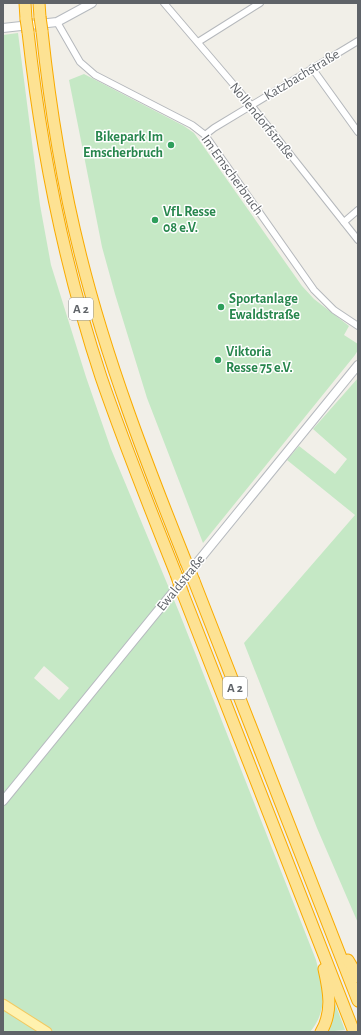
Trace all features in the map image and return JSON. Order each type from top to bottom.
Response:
[{"type":"highway","name":"A 2","points":[[25,3],[43,145],[68,260],[101,375],[125,446],[354,1032]]},
{"type":"highway","name":"A 2","points":[[39,3],[47,84],[56,142],[89,287],[114,371],[138,441],[358,1001]]},
{"type":"highway","points":[[324,914],[358,977]]},
{"type":"highway","points":[[318,937],[330,999],[327,1019],[321,1032]]},
{"type":"main road","points":[[3,28],[57,22],[92,3]]},
{"type":"main road","name":"Ewaldstraße","points":[[3,801],[358,365]]},
{"type":"main road","points":[[3,1004],[47,1032]]},
{"type":"street","name":"Nollendorfstraße","points":[[164,3],[251,106],[358,240]]},
{"type":"street","points":[[198,42],[260,3]]},
{"type":"street","name":"Im Emscherbruch","points":[[57,22],[80,62],[95,75],[192,125],[205,135],[314,290],[334,310],[358,326]]},
{"type":"street","name":"Katzbachstraße","points":[[205,135],[214,128],[358,41]]},
{"type":"street","points":[[312,68],[358,132]]},
{"type":"street","points":[[344,222],[358,210]]},
{"type":"green space","points":[[18,33],[40,205],[51,265],[86,377],[111,449],[179,612],[316,960],[321,979],[323,998],[320,1015],[310,1032],[3,1032],[3,35]],"holes":[[[44,666],[69,688],[59,700],[34,678]]]},
{"type":"green space","name":"Sportanlage Ewaldstraße","points":[[84,74],[184,126],[194,133],[302,286],[314,299],[349,326],[344,335],[358,344],[358,350],[355,355],[203,543],[147,398],[102,247],[69,80]]},
{"type":"green space","points":[[358,378],[358,923],[317,828],[244,643],[355,515],[287,460],[299,446],[335,474],[347,459],[313,429]]},
{"type":"green space","points":[[333,998],[345,1030],[324,1032]]},
{"type":"place","name":"Bikepark Im Emscherbruch","points":[[171,145]]},
{"type":"place","name":"VfL Resse 08 e.V.","points":[[155,220]]},
{"type":"place","name":"Sportanlage Ewaldstraße","points":[[221,307]]},
{"type":"place","name":"Viktoria Resse 75 e.V.","points":[[218,360]]}]
